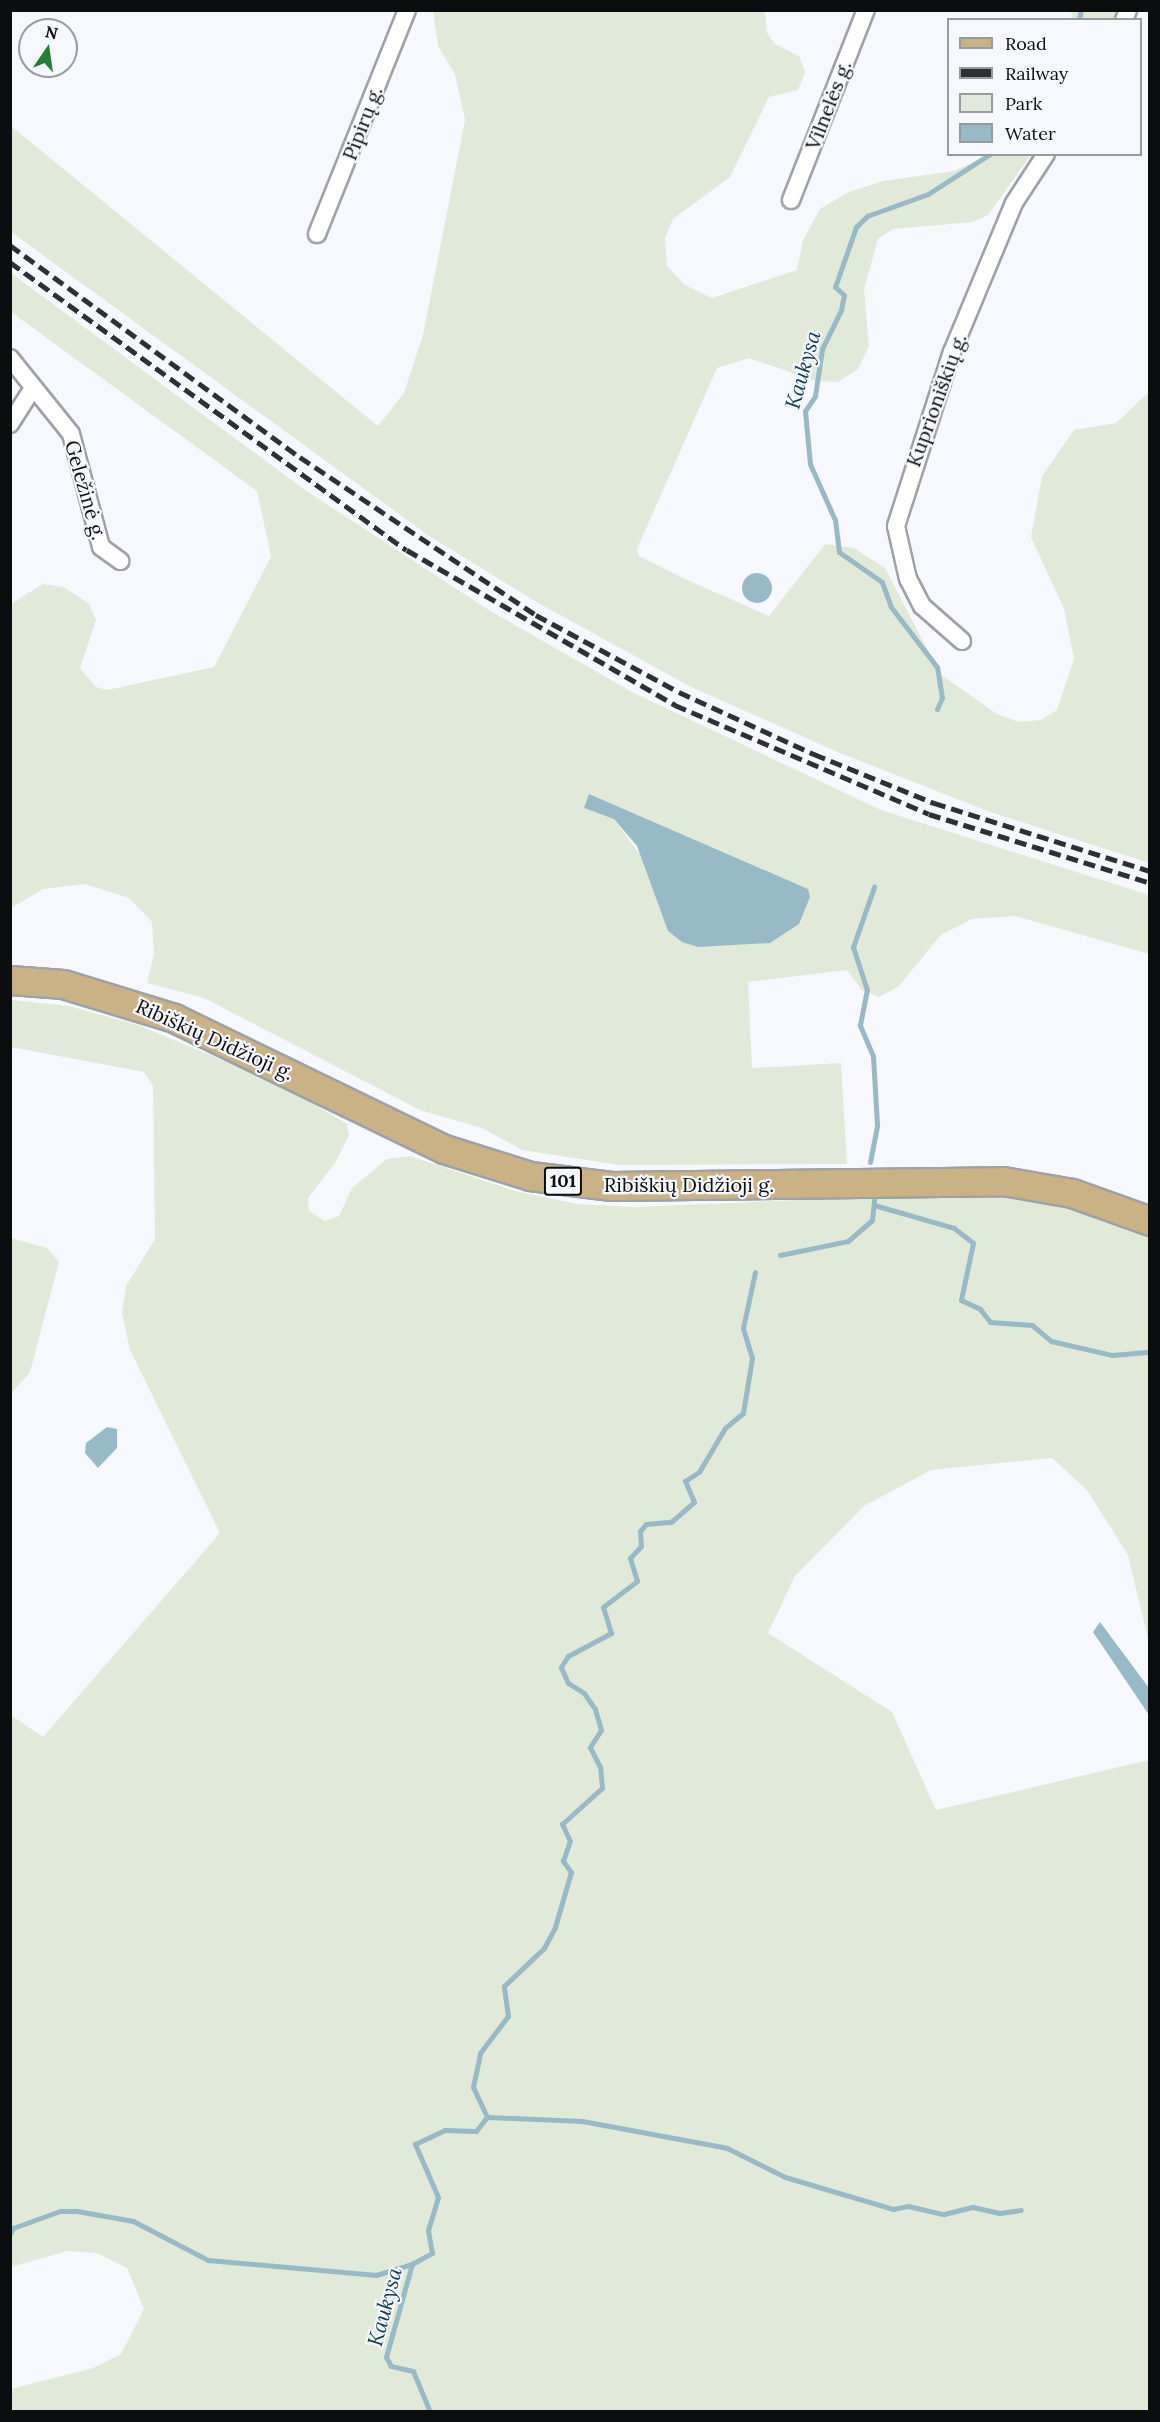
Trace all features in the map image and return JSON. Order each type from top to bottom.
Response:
[{"type":"main road","name":"Ribiškių Didžioji g.","points":[[10,981],[63,984],[174,1018],[444,1149],[530,1176],[611,1186],[1003,1180],[1072,1193],[1149,1221]]},
{"type":"street","name":"Pipirų g.","points":[[317,234],[406,10]]},
{"type":"street","name":"Vilnelės g.","points":[[791,200],[866,10]]},
{"type":"street","name":"Kuprioniškių g.","points":[[962,641],[922,606],[908,579],[896,526],[952,352],[1014,203],[1045,156]]},
{"type":"street","name":"Geležinė g.","points":[[10,358],[70,434],[101,547],[120,561]]},
{"type":"street","points":[[10,424],[33,388]]},
{"type":"green space","points":[[433,11],[765,11],[767,33],[775,44],[799,56],[805,72],[798,90],[769,97],[730,177],[673,219],[665,238],[667,266],[685,285],[712,298],[797,270],[803,240],[820,209],[849,192],[883,181],[954,171],[986,156],[1030,156],[988,215],[973,222],[893,229],[878,239],[864,289],[869,346],[858,369],[838,382],[816,381],[749,358],[717,368],[637,549],[639,556],[769,616],[825,544],[854,548],[885,568],[940,674],[997,714],[1019,722],[1041,720],[1057,710],[1074,659],[1064,609],[1031,537],[1042,476],[1074,430],[1116,423],[1149,392],[1149,863],[990,812],[840,753],[691,687],[538,603],[429,536],[11,232],[11,126],[378,426],[404,393],[423,335],[465,120],[455,74],[438,46]]},
{"type":"green space","points":[[1072,11],[1119,11],[1117,18],[1071,18]]},
{"type":"green space","points":[[11,273],[305,490],[489,610],[634,693],[881,810],[1149,895],[1149,954],[1015,916],[972,919],[941,935],[898,987],[879,997],[862,990],[847,970],[748,982],[752,1068],[841,1063],[847,1164],[619,1165],[522,1150],[482,1128],[420,1110],[204,998],[147,983],[154,954],[152,922],[129,898],[85,884],[43,889],[11,908],[11,604],[43,584],[64,587],[89,604],[96,620],[80,668],[96,687],[107,690],[214,667],[271,557],[257,491],[11,312]],"holes":[[[614,819],[770,943],[668,930],[644,860]]]},
{"type":"green space","points":[[11,1000],[69,1006],[138,1025],[280,1084],[347,1124],[349,1135],[335,1163],[308,1198],[309,1211],[325,1221],[339,1216],[352,1188],[387,1159],[410,1156],[515,1191],[577,1204],[636,1207],[959,1193],[1032,1198],[1085,1211],[1149,1237],[1149,1643],[1128,1555],[1087,1490],[1052,1458],[931,1470],[864,1506],[795,1576],[768,1633],[892,1712],[936,1810],[1149,1760],[1149,2411],[11,2411],[11,2389],[93,2368],[121,2354],[144,2309],[127,2268],[97,2253],[67,2251],[11,2267],[11,1715],[43,1737],[220,1533],[130,1350],[122,1313],[126,1286],[155,1239],[153,1086],[144,1072],[11,1047]]},
{"type":"green space","points":[[11,1238],[47,1248],[59,1262],[30,1372],[11,1394]]},
{"type":"water","points":[[757,573],[763,574],[771,582],[771,594],[763,602],[757,603],[751,602],[743,594],[742,588],[743,582],[751,574]]},
{"type":"water","points":[[589,794],[808,889],[810,897],[799,924],[770,943],[698,947],[682,942],[668,931],[637,846],[614,819],[584,808]]},
{"type":"water","points":[[107,1427],[117,1429],[117,1448],[98,1468],[85,1453],[86,1443]]},
{"type":"water","points":[[1100,1622],[1149,1688],[1149,1715],[1093,1632]]},
{"type":"waterway","name":"Kaukysa","points":[[1079,18],[1081,10]]},
{"type":"waterway","name":"Kaukysa","points":[[937,709],[942,698],[937,667],[891,607],[882,582],[839,552],[835,520],[810,464],[805,411],[815,396],[822,349],[841,310],[844,295],[835,287],[856,227],[867,216],[928,194],[987,156]]},
{"type":"waterway","name":"Kaukysa","points":[[870,1162],[877,1125],[873,1056],[860,1025],[867,990],[853,947],[874,887]]},
{"type":"waterway","name":"Kaukysa","points":[[780,1255],[848,1241],[872,1220],[874,1200]]},
{"type":"waterway","points":[[874,1205],[954,1228],[973,1243],[961,1300],[980,1309],[990,1322],[1032,1325],[1051,1341],[1112,1355],[1150,1352]]},
{"type":"waterway","name":"Kaukysa","points":[[430,2412],[413,2371],[391,2366],[386,2357],[412,2264],[432,2253],[428,2230],[438,2197],[415,2144],[445,2130],[476,2131],[487,2117],[473,2087],[480,2053],[508,2016],[504,1986],[544,1948],[555,1927],[571,1872],[563,1861],[570,1841],[562,1824],[602,1788],[600,1767],[590,1747],[601,1730],[595,1709],[584,1693],[568,1683],[561,1667],[568,1656],[611,1633],[603,1607],[637,1581],[630,1558],[641,1546],[640,1531],[646,1524],[671,1522],[694,1502],[685,1481],[699,1472],[725,1428],[743,1413],[752,1358],[743,1328],[755,1272]]},
{"type":"waterway","points":[[487,2117],[582,2121],[727,2148],[785,2177],[893,2209],[908,2206],[944,2214],[973,2207],[1000,2213],[1021,2210]]},
{"type":"waterway","points":[[10,2234],[13,2228],[60,2211],[77,2211],[133,2221],[208,2260],[376,2275],[412,2264]]},
{"type":"railway","points":[[10,245],[300,457],[536,615],[679,692],[814,754],[934,803],[1150,871]]},
{"type":"railway","points":[[10,262],[407,550],[675,705],[929,814],[1150,883]]}]
